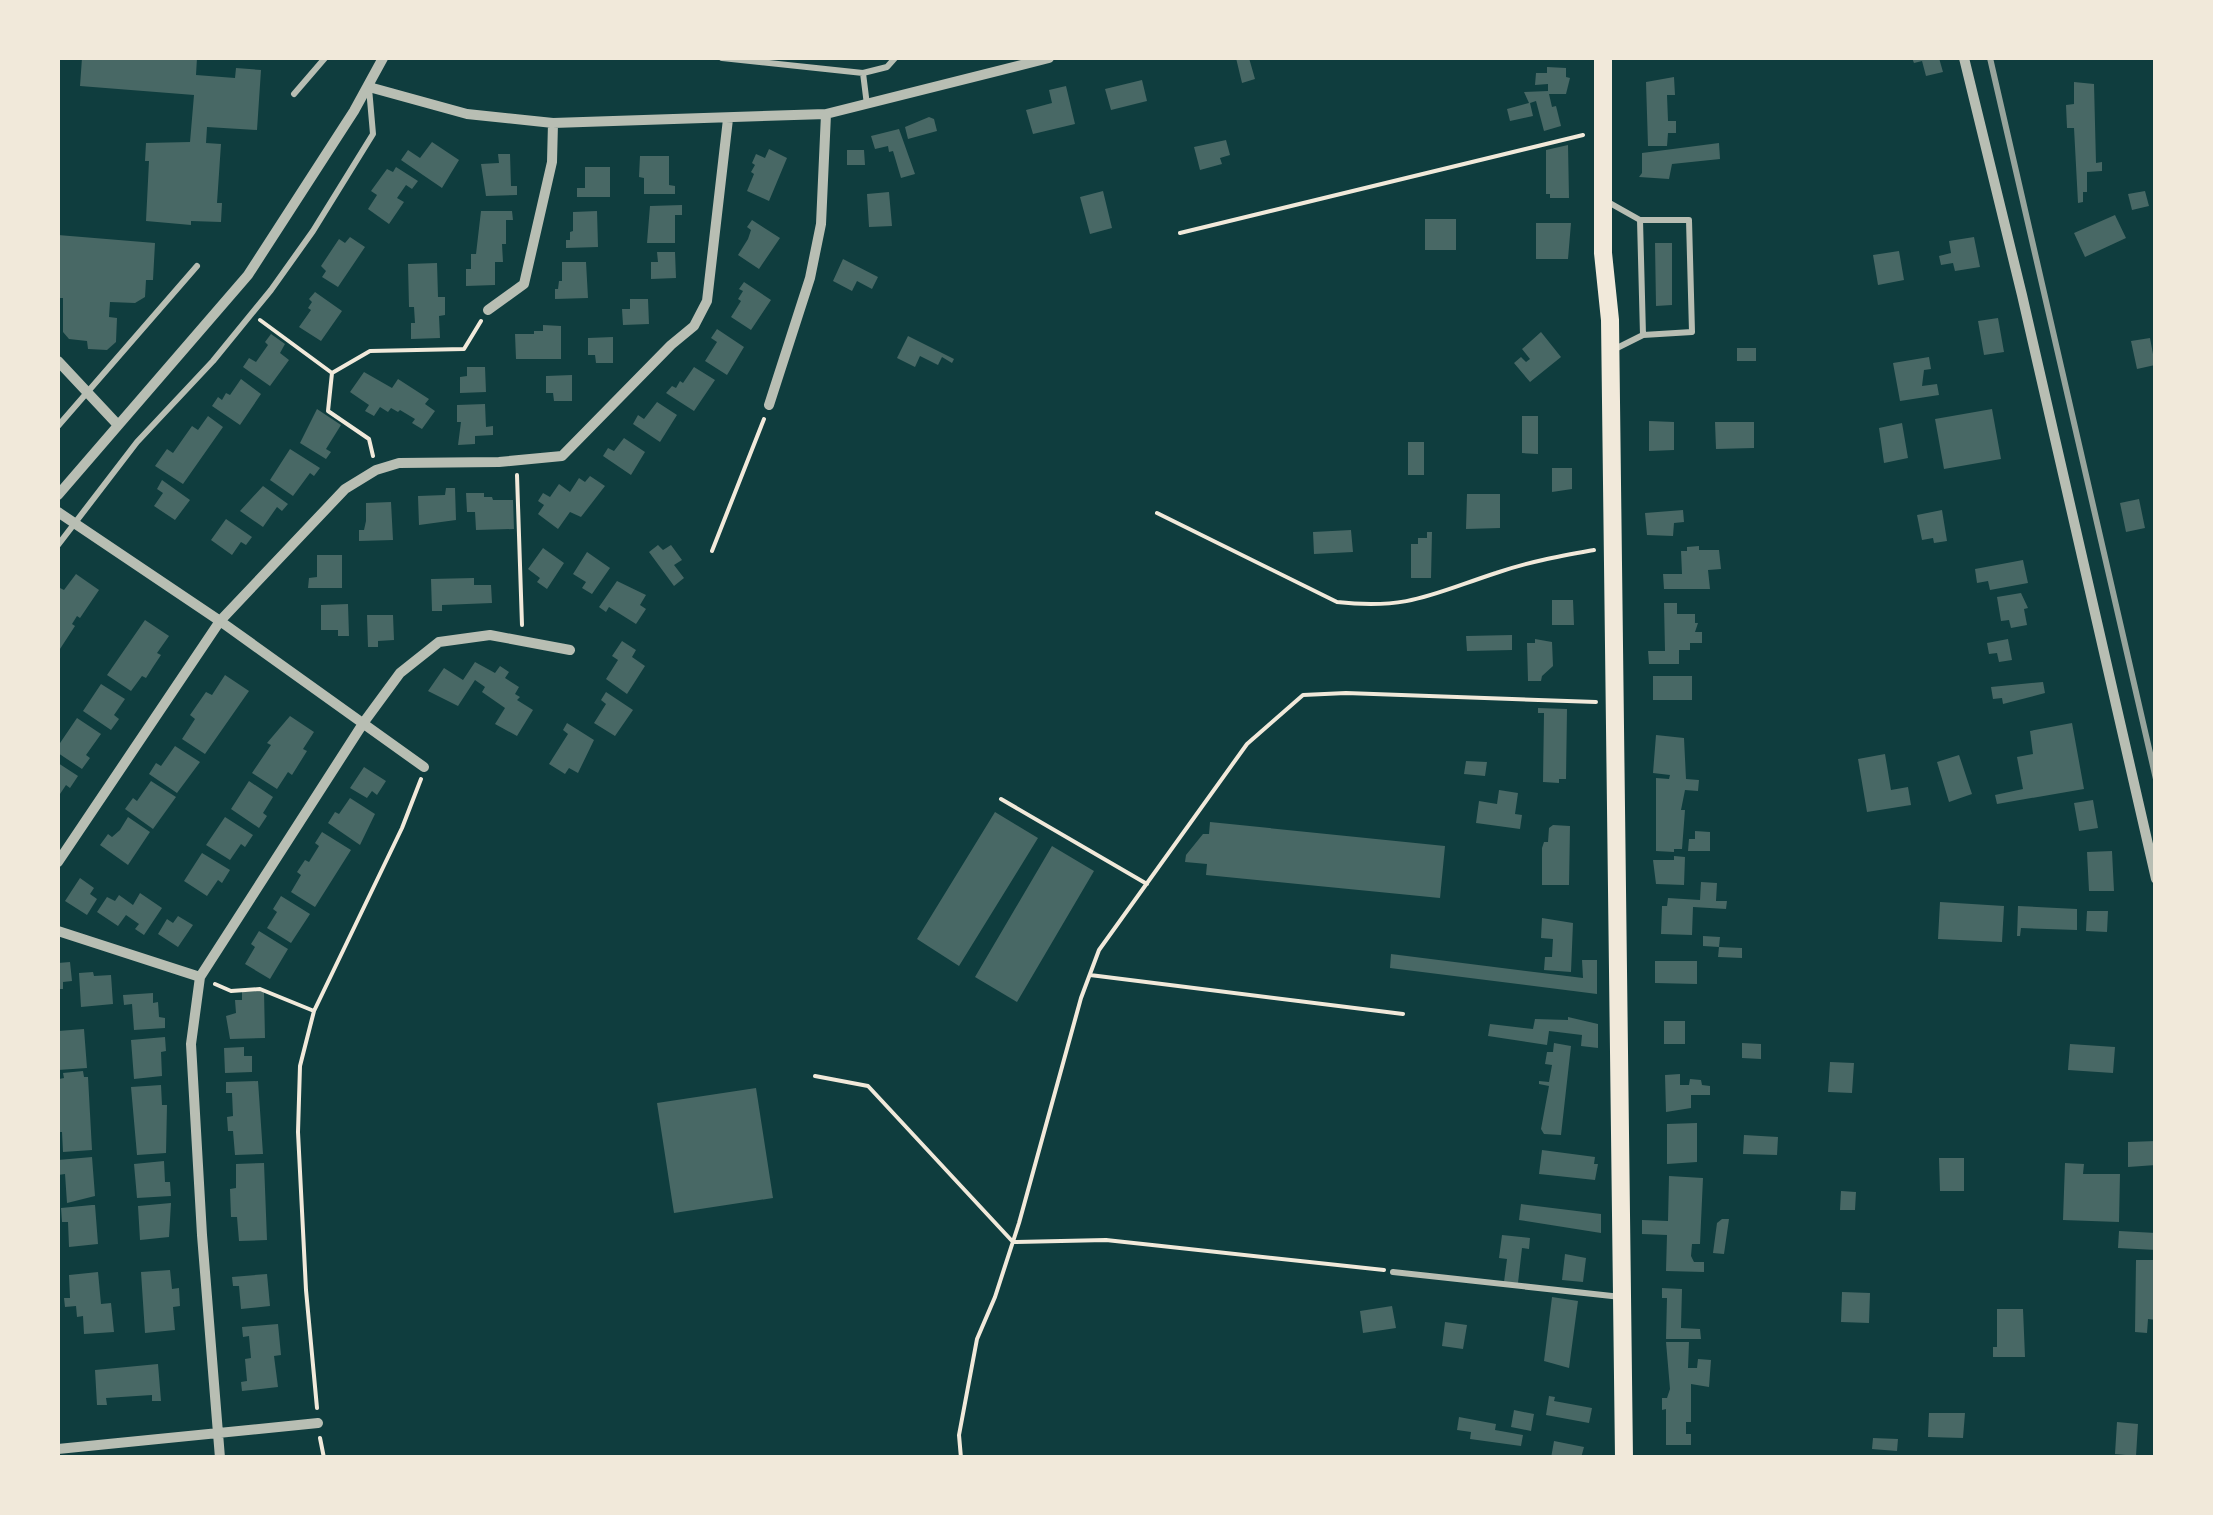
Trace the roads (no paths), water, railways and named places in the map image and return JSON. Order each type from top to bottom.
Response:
[{"type":"main road","points":[[1602,58],[1603,199],[1611,351],[1624,1458]]},
{"type":"street","points":[[58,495],[248,275],[384,58]]},
{"type":"street","points":[[369,87],[467,114],[553,124],[826,114],[1049,58]]},
{"type":"street","points":[[1964,58],[2156,879]]},
{"type":"street","points":[[769,405],[814,260],[821,224],[826,114]]},
{"type":"street","points":[[58,862],[220,621],[345,490],[376,470],[399,463],[562,456],[694,326],[708,302],[728,118]]},
{"type":"street","points":[[488,310],[524,284],[552,162],[553,124]]},
{"type":"street","points":[[58,361],[117,424]]},
{"type":"street","points":[[58,512],[220,621],[424,767]]},
{"type":"street","points":[[220,1458],[191,1044],[200,977],[364,722],[400,673],[438,642],[490,635],[570,650]]},
{"type":"street","points":[[58,931],[200,977]]},
{"type":"street","points":[[58,1448],[318,1423]]},
{"type":"lane","points":[[294,94],[325,58]]},
{"type":"lane","points":[[722,58],[863,73],[886,67],[895,58]]},
{"type":"lane","points":[[863,73],[867,106]]},
{"type":"lane","points":[[58,545],[137,442],[252,314],[313,231],[373,134],[369,87]]},
{"type":"lane","points":[[1603,199],[1640,220],[1689,220],[1692,332],[1644,335],[1611,351]]},
{"type":"lane","points":[[1640,220],[1644,335]]},
{"type":"lane","points":[[58,426],[197,266]]},
{"type":"lane","points":[[1393,1272],[1622,1297]]},
{"type":"railway","points":[[1990,58],[2156,779]]}]
